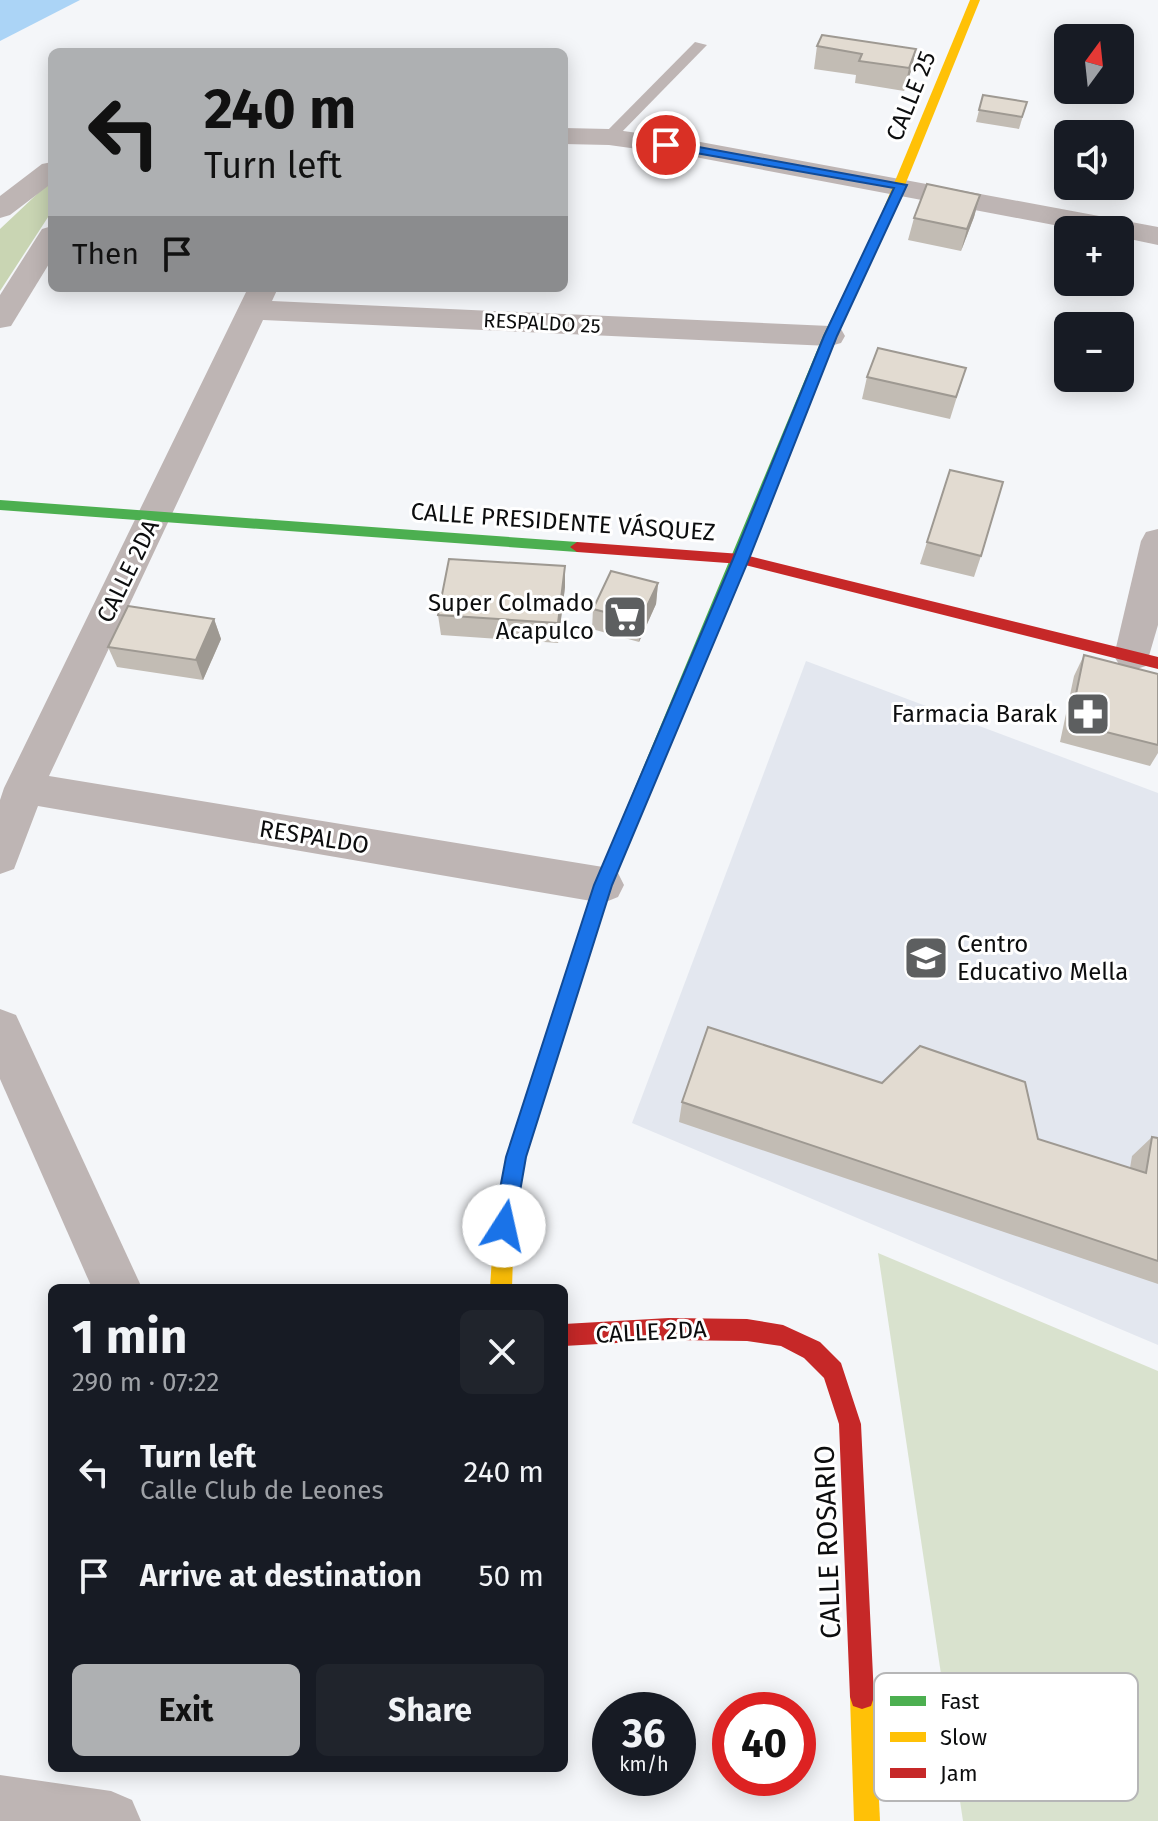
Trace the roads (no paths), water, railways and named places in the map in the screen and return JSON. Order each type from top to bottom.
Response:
[{"type":"street","name":"CALLE 25","points":[[501,1284],[504,1226],[516,1157],[603,885],[741,559],[830,336],[901,185],[975,0]]},
{"type":"street","points":[[568,136],[609,137],[901,185],[1158,236]]},
{"type":"street","points":[[0,209],[48,173]]},
{"type":"street","points":[[0,319],[48,241]]},
{"type":"street","name":"RESPALDO 25","points":[[258,299],[830,336]]},
{"type":"street","name":"CALLE 2DA","points":[[0,857],[24,788],[258,299]]},
{"type":"street","name":"CALLE PRESIDENTE VÁSQUEZ","points":[[0,505],[741,559],[1146,660]]},
{"type":"street","points":[[1146,660],[1158,541]]},
{"type":"street","name":"RESPALDO","points":[[24,788],[603,885]]},
{"type":"street","points":[[3,1050],[115,1284]]},
{"type":"street","name":"CALLE 2DA","points":[[568,1335],[738,1327]]},
{"type":"street","name":"CALLE ROSARIO","points":[[738,1327],[801,1341],[833,1371],[850,1424],[867,1821]]},
{"type":"street","points":[[0,1805],[111,1821]]},
{"type":"lane","points":[[609,137],[700,45]]},
{"type":"water","points":[[0,0],[80,0],[0,41]]},
{"type":"place","name":"Super Colmado Acapulco","points":[[625,617]]},
{"type":"place","name":"Farmacia Barak","points":[[1088,714]]},
{"type":"place","name":"Centro Educativo Mella","points":[[926,958]]}]
